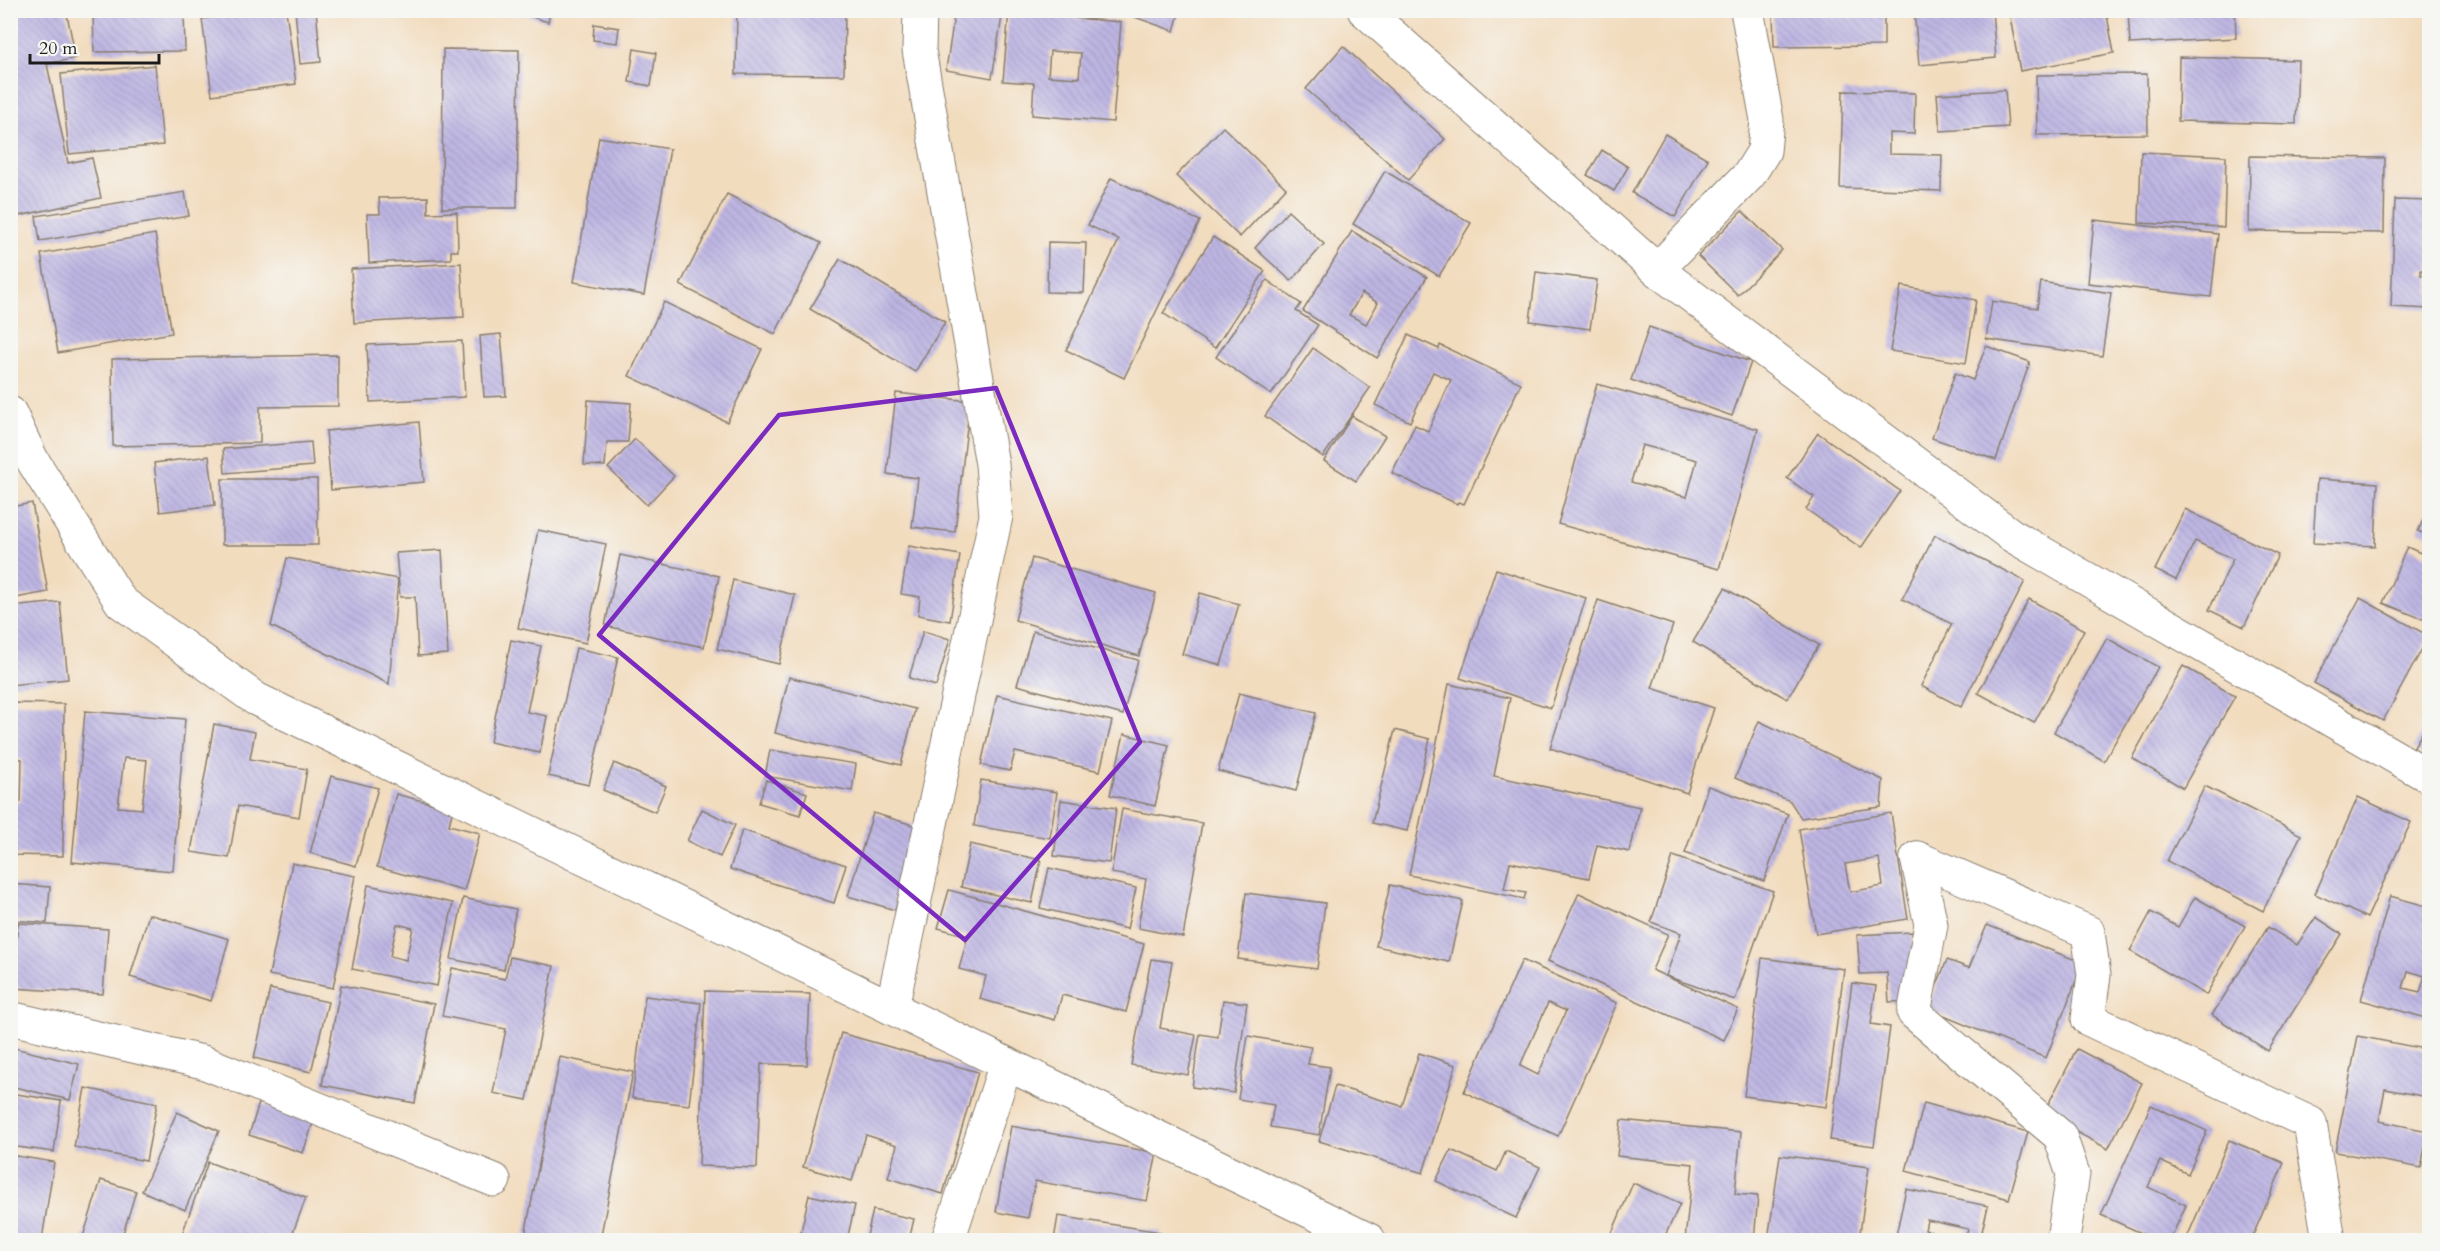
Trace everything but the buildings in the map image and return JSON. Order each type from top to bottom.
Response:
[{"type":"street","points":[[892,1008],[996,516],[992,464],[919,50],[920,10]]},
{"type":"street","points":[[1364,10],[1657,270],[2011,535],[2430,777]]},
{"type":"street","points":[[1657,270],[1749,175],[1764,151],[1767,120],[1747,10]]},
{"type":"street","points":[[10,413],[31,458],[121,602],[256,699],[1369,1240]]},
{"type":"street","points":[[2063,1240],[2073,1174],[2060,1137],[1914,1013],[1931,925],[1917,858],[2088,932],[2094,975],[2088,1019],[2310,1123],[2329,1240]]},
{"type":"street","points":[[10,1018],[203,1062],[494,1180]]},
{"type":"street","points":[[948,1240],[1006,1064]]},
{"type":"highlighted area","points":[[996,388],[1140,742],[965,940],[599,635],[779,415]]}]
